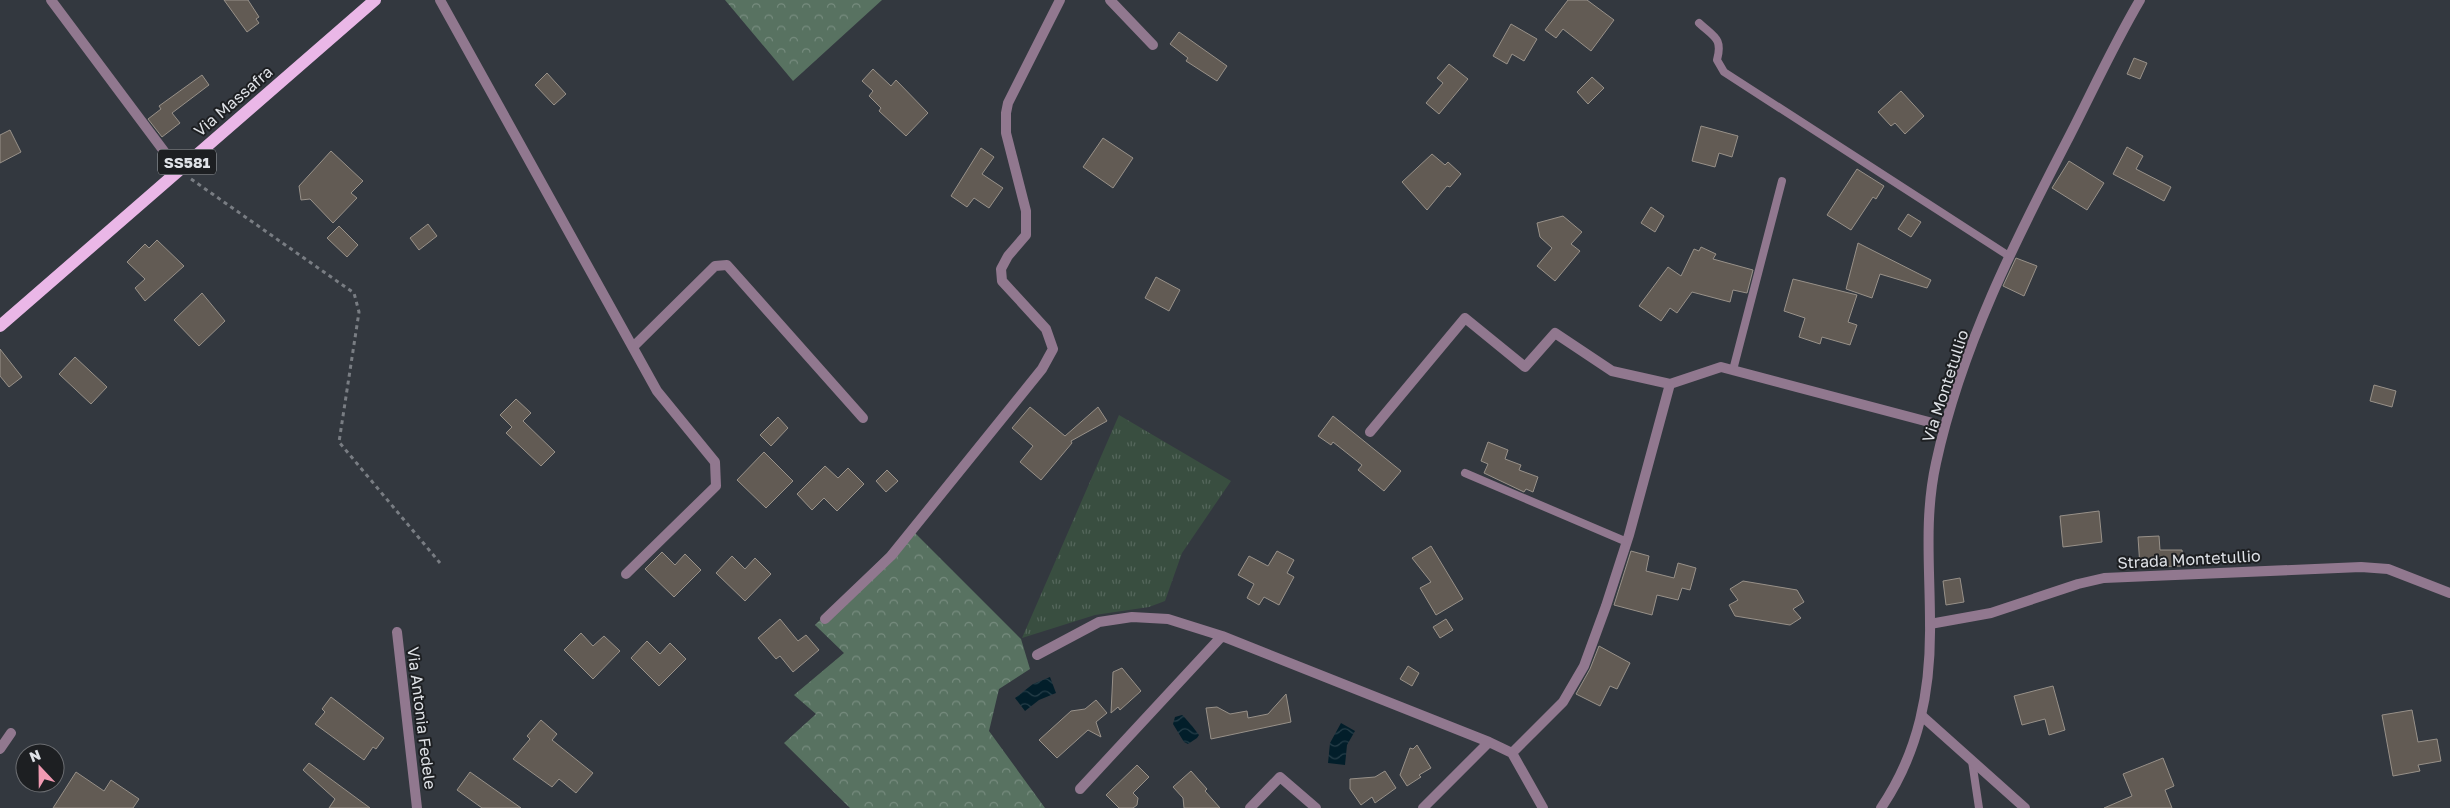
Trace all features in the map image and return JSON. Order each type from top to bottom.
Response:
[{"type":"main road","name":"Via Massafra","points":[[0,326],[375,0]]},
{"type":"street","points":[[51,0],[178,170]]},
{"type":"street","points":[[440,0],[657,391],[715,462],[716,486],[626,574]]},
{"type":"street","points":[[825,619],[891,556],[1042,369],[1053,349],[1051,338],[1046,329],[1002,281],[1001,269],[1008,256],[1026,235],[1027,223],[1026,211],[1006,133],[1008,103],[1060,0]]},
{"type":"street","points":[[1110,0],[1153,45]]},
{"type":"street","name":"Via Montetullio","points":[[1881,808],[1908,763],[1922,716],[1930,624],[1927,555],[1929,499],[1944,426],[1964,368],[2017,237],[2140,0]]},
{"type":"street","points":[[633,347],[715,266],[727,265],[863,418]]},
{"type":"street","points":[[1370,432],[1465,318],[1524,367],[1555,333],[1612,371],[1670,384],[1721,367],[1944,426]]},
{"type":"street","points":[[1512,753],[1562,702],[1584,666],[1626,542],[1670,384]]},
{"type":"street","name":"Strada Montetullio","points":[[1930,624],[1991,613],[2078,584],[2104,578],[2361,567],[2388,569],[2450,594]]},
{"type":"street","points":[[1037,655],[1099,622],[1132,617],[1168,619],[1222,636],[1489,742],[1512,753],[1543,808]]},
{"type":"street","name":"Via Antonia Fedele","points":[[396,632],[418,808]]},
{"type":"street","points":[[1080,789],[1222,636]]},
{"type":"street","points":[[1922,716],[2025,808]]},
{"type":"street","points":[[0,749],[11,733]]},
{"type":"street","points":[[1423,808],[1489,742]]},
{"type":"street","points":[[1250,808],[1280,777],[1316,808]]},
{"type":"lane","points":[[1699,23],[1719,41],[1720,48],[1717,60],[1724,72],[2009,256]]},
{"type":"lane","points":[[1733,370],[1782,181]]},
{"type":"lane","points":[[1465,474],[1626,542]]},
{"type":"lane","points":[[1971,759],[1978,808]]},
{"type":"path","points":[[178,170],[354,293],[359,312],[339,442],[440,563]]},
{"type":"green space","points":[[725,0],[882,0],[793,81]]},
{"type":"green space","points":[[1119,415],[1231,481],[1182,553],[1165,601],[1149,607],[1095,615],[1022,638]]},
{"type":"green space","points":[[911,529],[1021,639],[1030,669],[999,689],[989,731],[1045,808],[850,808],[784,743],[816,714],[794,695],[844,653],[815,625]]},
{"type":"water","points":[[1050,677],[1056,693],[1039,700],[1025,711],[1015,698],[1033,684]]},
{"type":"water","points":[[1182,715],[1199,735],[1188,744],[1184,742],[1173,724],[1175,717]]},
{"type":"water","points":[[1341,723],[1355,731],[1347,745],[1345,765],[1328,763],[1330,743]]},
{"type":"building","points":[[224,0],[248,0],[259,17],[256,19],[259,23],[247,32]]},
{"type":"building","points":[[1568,0],[1587,0],[1614,20],[1591,51],[1563,29],[1556,38],[1545,30]]},
{"type":"building","points":[[1511,24],[1537,39],[1524,61],[1512,54],[1507,64],[1493,56]]},
{"type":"building","points":[[1179,32],[1227,66],[1217,81],[1186,61],[1188,58],[1170,44]]},
{"type":"building","points":[[2134,58],[2147,63],[2140,79],[2127,74]]},
{"type":"building","points":[[1449,64],[1468,79],[1439,114],[1426,103],[1443,83],[1437,78]]},
{"type":"building","points":[[873,69],[891,86],[896,80],[928,113],[906,136],[879,111],[881,108],[869,96],[873,91],[862,81]]},
{"type":"building","points":[[547,73],[566,94],[554,105],[535,85]]},
{"type":"building","points":[[202,75],[209,85],[172,113],[180,123],[162,137],[148,119],[161,109],[159,106]]},
{"type":"building","points":[[1592,77],[1604,88],[1588,104],[1577,92]]},
{"type":"building","points":[[1901,91],[1924,116],[1905,134],[1895,123],[1891,126],[1878,112]]},
{"type":"building","points":[[1701,126],[1738,136],[1732,157],[1719,153],[1715,167],[1692,161]]},
{"type":"building","points":[[10,130],[21,152],[0,163],[0,135]]},
{"type":"building","points":[[1103,138],[1133,158],[1113,188],[1083,167]]},
{"type":"building","points":[[2127,147],[2143,156],[2136,169],[2171,187],[2164,201],[2113,174]]},
{"type":"building","points":[[981,148],[994,157],[982,174],[1003,188],[989,208],[974,198],[967,207],[951,196]]},
{"type":"building","points":[[331,151],[363,181],[351,193],[357,198],[333,223],[310,199],[301,200],[299,186]]},
{"type":"building","points":[[1432,154],[1445,165],[1448,162],[1461,174],[1450,187],[1447,186],[1427,210],[1402,182]]},
{"type":"building","points":[[2069,161],[2104,183],[2087,210],[2052,188]]},
{"type":"building","points":[[1857,169],[1884,186],[1876,199],[1873,197],[1851,230],[1827,215]]},
{"type":"building","points":[[1651,207],[1664,216],[1655,232],[1641,223]]},
{"type":"building","points":[[1908,214],[1921,222],[1911,237],[1898,229]]},
{"type":"building","points":[[1563,216],[1582,232],[1571,244],[1580,251],[1555,281],[1537,266],[1552,248],[1540,237],[1537,223]]},
{"type":"building","points":[[428,224],[437,236],[419,250],[410,238]]},
{"type":"building","points":[[339,226],[358,245],[347,257],[327,238]]},
{"type":"building","points":[[157,240],[184,266],[145,301],[135,288],[145,279],[127,262],[145,244],[149,248]]},
{"type":"building","points":[[1858,243],[1931,280],[1927,288],[1880,274],[1872,298],[1846,289]]},
{"type":"building","points":[[1701,247],[1716,254],[1713,259],[1753,270],[1747,293],[1733,290],[1730,302],[1692,292],[1677,313],[1670,308],[1661,321],[1639,306],[1668,267],[1681,276],[1694,249],[1699,251]]},
{"type":"building","points":[[2016,258],[2037,266],[2024,296],[2003,286]]},
{"type":"building","points":[[1156,277],[1180,290],[1169,311],[1145,298]]},
{"type":"building","points":[[1793,279],[1857,295],[1848,322],[1857,325],[1850,345],[1822,337],[1820,344],[1799,337],[1805,318],[1784,311]]},
{"type":"building","points":[[202,293],[225,321],[199,346],[174,320]]},
{"type":"building","points":[[0,349],[22,377],[9,387],[0,376]]},
{"type":"building","points":[[75,357],[107,387],[91,404],[59,374]]},
{"type":"building","points":[[2374,385],[2396,391],[2392,407],[2370,401]]},
{"type":"building","points":[[516,399],[531,413],[523,421],[555,452],[541,466],[506,433],[512,427],[500,415]]},
{"type":"building","points":[[1030,407],[1065,436],[1098,407],[1107,421],[1071,441],[1072,443],[1041,480],[1020,462],[1033,446],[1012,428]]},
{"type":"building","points":[[1333,416],[1401,471],[1384,491],[1358,470],[1362,465],[1333,442],[1331,445],[1318,436]]},
{"type":"building","points":[[778,417],[788,428],[771,446],[760,435]]},
{"type":"building","points":[[1488,442],[1508,450],[1505,459],[1521,465],[1519,470],[1538,477],[1533,492],[1526,489],[1524,492],[1484,473],[1488,464],[1481,461]]},
{"type":"building","points":[[764,452],[793,481],[766,508],[737,480]]},
{"type":"building","points":[[825,466],[838,478],[848,468],[864,484],[837,511],[824,498],[812,510],[797,494]]},
{"type":"building","points":[[887,470],[898,481],[886,492],[876,481]]},
{"type":"building","points":[[2099,511],[2102,542],[2063,547],[2060,516]]},
{"type":"building","points":[[2159,536],[2160,550],[2182,550],[2183,566],[2140,567],[2138,537]]},
{"type":"building","points":[[1431,546],[1463,599],[1436,615],[1420,588],[1431,582],[1412,558]]},
{"type":"building","points":[[1277,551],[1294,560],[1287,573],[1294,577],[1279,605],[1264,597],[1259,605],[1247,598],[1254,584],[1238,575],[1249,556],[1268,566]]},
{"type":"building","points":[[1631,551],[1649,556],[1646,571],[1674,578],[1678,563],[1696,568],[1690,590],[1682,588],[1678,600],[1657,595],[1652,615],[1614,605]]},
{"type":"building","points":[[662,552],[675,565],[685,554],[701,570],[674,597],[645,569]]},
{"type":"building","points":[[732,556],[745,569],[755,558],[771,574],[745,601],[716,573]]},
{"type":"building","points":[[1960,578],[1964,602],[1946,605],[1943,581]]},
{"type":"building","points":[[1743,581],[1797,590],[1804,602],[1793,609],[1801,618],[1790,625],[1735,616],[1729,605],[1738,600],[1730,589]]},
{"type":"building","points":[[780,619],[798,641],[806,635],[819,650],[793,672],[780,656],[776,659],[758,638]]},
{"type":"building","points":[[1446,619],[1453,630],[1440,638],[1433,627]]},
{"type":"building","points":[[581,633],[593,646],[604,636],[620,651],[593,679],[564,650]]},
{"type":"building","points":[[647,641],[660,654],[670,643],[686,659],[659,686],[631,658]]},
{"type":"building","points":[[1599,646],[1630,663],[1617,689],[1610,686],[1600,706],[1576,694],[1590,669]]},
{"type":"building","points":[[1408,666],[1419,673],[1412,686],[1400,679]]},
{"type":"building","points":[[1122,668],[1141,691],[1120,710],[1118,707],[1111,713],[1113,672]]},
{"type":"building","points":[[2053,686],[2065,730],[2049,735],[2045,719],[2022,725],[2014,696]]},
{"type":"building","points":[[1286,694],[1291,722],[1211,739],[1206,708],[1217,707],[1230,714],[1247,711],[1248,718],[1268,714]]},
{"type":"building","points":[[331,697],[384,738],[376,749],[373,747],[364,760],[315,724],[325,712],[322,709]]},
{"type":"building","points":[[1096,700],[1107,713],[1096,722],[1101,737],[1088,730],[1057,758],[1039,740],[1071,711],[1085,709]]},
{"type":"building","points":[[2412,710],[2418,742],[2437,739],[2441,761],[2418,765],[2420,771],[2393,776],[2382,715]]},
{"type":"building","points":[[541,720],[557,734],[552,740],[593,773],[576,793],[559,779],[552,787],[513,759],[530,739],[527,736]]},
{"type":"building","points":[[1417,745],[1431,768],[1419,775],[1421,777],[1407,786],[1400,775],[1410,748],[1413,749]]},
{"type":"building","points":[[2163,758],[2174,786],[2165,790],[2172,808],[2104,808],[2132,796],[2123,774]]},
{"type":"building","points":[[309,763],[370,808],[329,808],[335,799],[303,770]]},
{"type":"building","points":[[1137,765],[1149,777],[1133,793],[1138,798],[1137,805],[1133,808],[1119,808],[1106,795]]},
{"type":"building","points":[[1191,771],[1220,808],[1184,808],[1183,798],[1173,787]]},
{"type":"building","points":[[1385,771],[1396,788],[1375,803],[1372,797],[1361,805],[1350,789],[1350,779],[1375,777]]},
{"type":"building","points":[[76,772],[104,791],[111,780],[139,799],[133,808],[53,808],[63,793],[65,793],[65,789]]},
{"type":"building","points":[[470,772],[521,808],[482,808],[457,790]]}]
